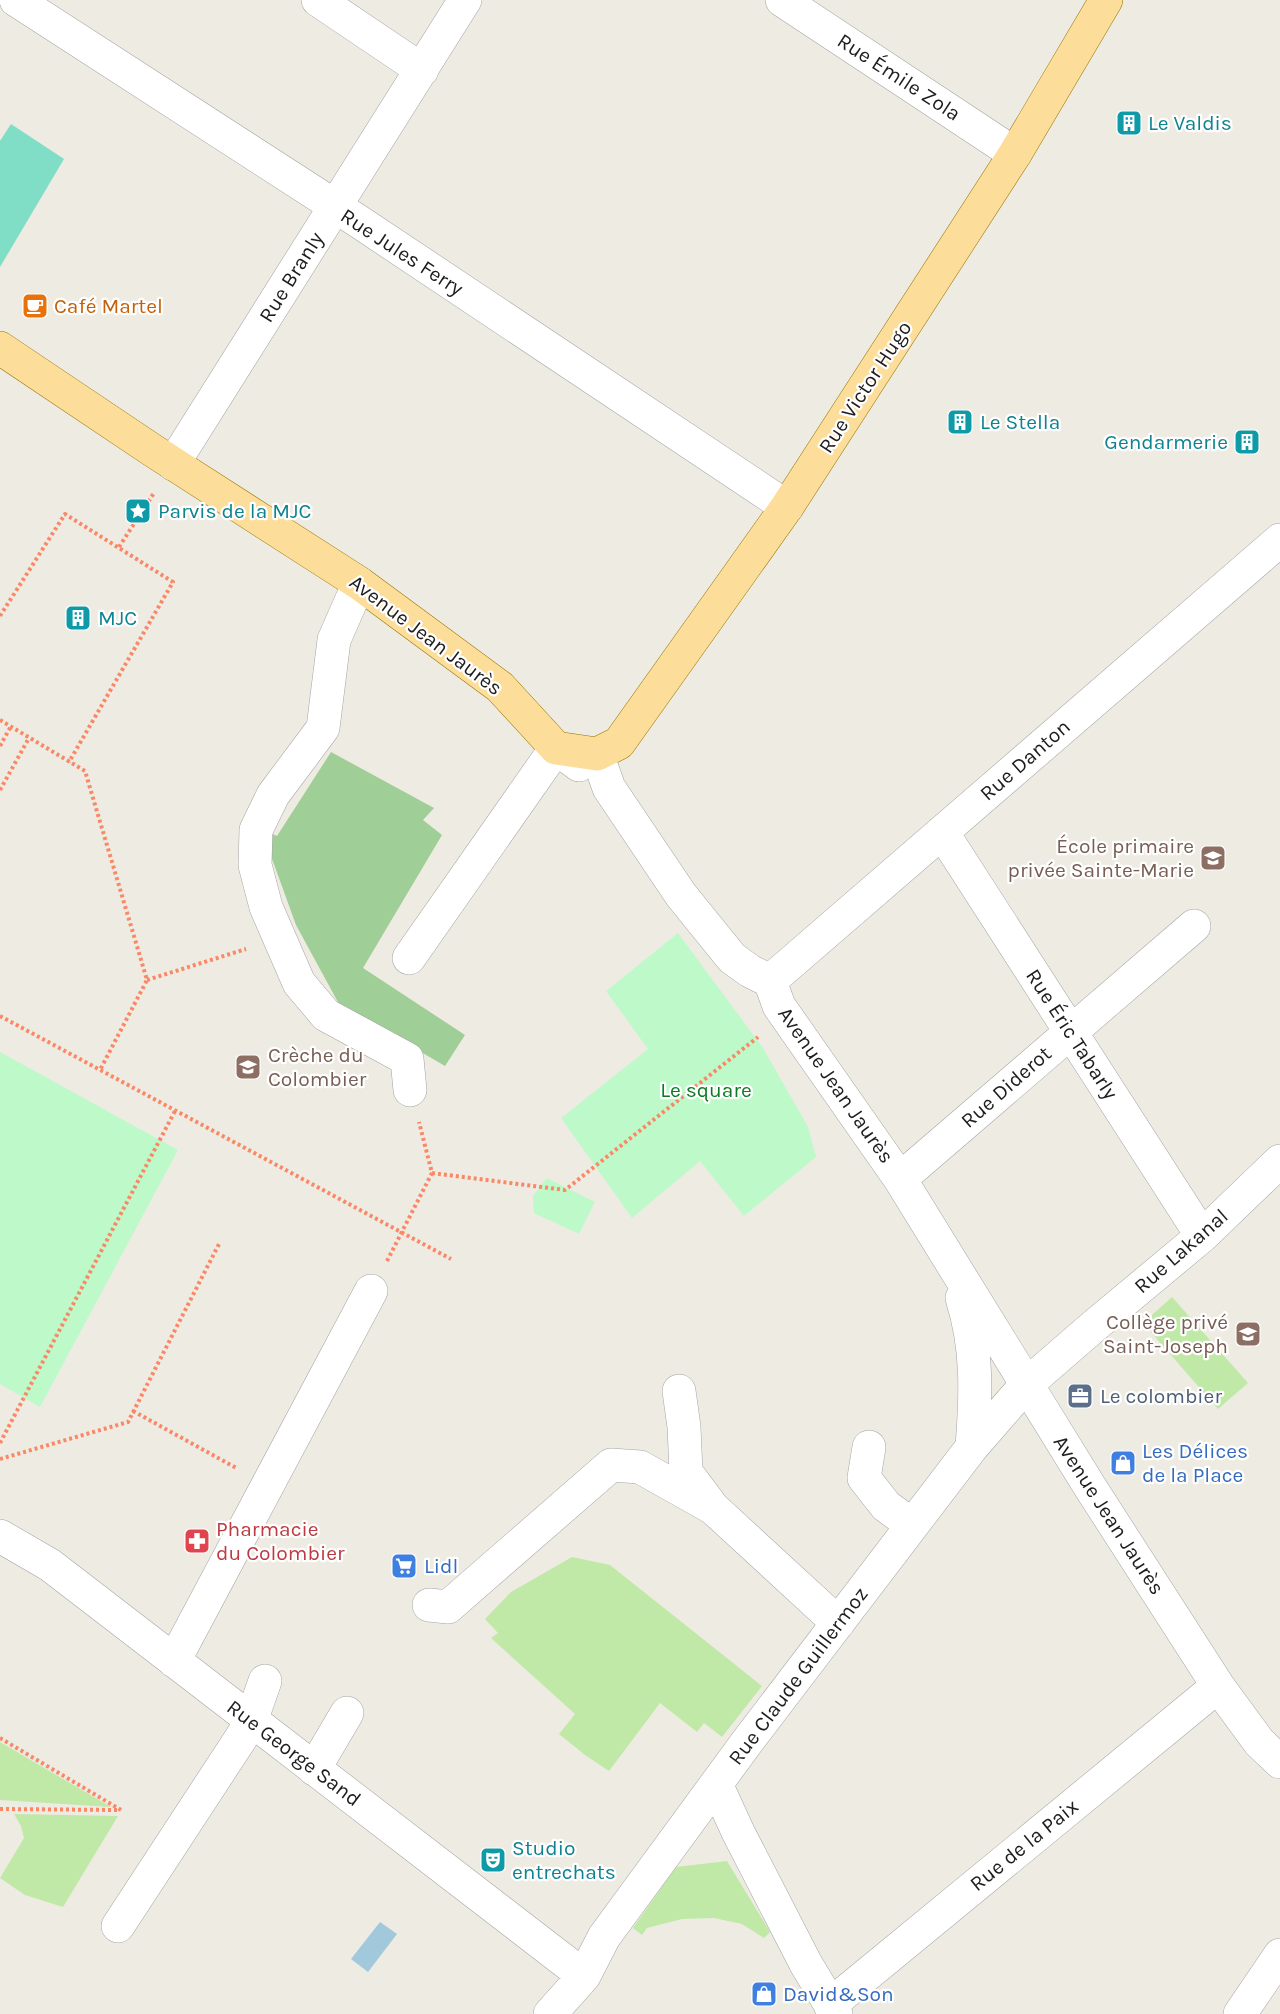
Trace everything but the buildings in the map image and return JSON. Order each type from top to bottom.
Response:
[{"type":"main road","name":"Rue Victor Hugo","points":[[597,754],[619,743],[787,507],[1015,154],[1106,0]]},
{"type":"main road","name":"Avenue Jean Jaurès","points":[[0,348],[173,464],[359,583],[500,687],[556,748]]},
{"type":"main road","points":[[556,748],[597,754]]},
{"type":"street","name":"Rue Jules Ferry","points":[[16,0],[787,507]]},
{"type":"street","points":[[318,0],[422,70]]},
{"type":"street","name":"Rue Branly","points":[[173,464],[465,0]]},
{"type":"street","name":"Rue Émile Zola","points":[[782,0],[1015,154]]},
{"type":"street","name":"Rue Danton","points":[[770,981],[1280,540]]},
{"type":"street","points":[[359,583],[334,640],[322,728],[273,795],[256,830],[255,865],[266,907],[299,983],[326,1015],[407,1059],[411,1089]]},
{"type":"street","points":[[409,958],[556,748],[609,788]]},
{"type":"street","name":"Avenue Jean Jaurès","points":[[597,754],[609,788],[681,895],[732,958],[750,971],[770,981],[785,1016],[900,1179],[1026,1385],[1218,1686],[1259,1742],[1280,1762]]},
{"type":"street","name":"Rue Éric Tabarly","points":[[942,832],[1202,1236]]},
{"type":"street","name":"Rue Diderot","points":[[900,1179],[1194,926]]},
{"type":"street","name":"Rue Lakanal","points":[[1026,1385],[1202,1236],[1280,1161]]},
{"type":"street","name":"Avenue Jean Jaurès","points":[[949,1260],[968,1316],[975,1356],[976,1401],[972,1448]]},
{"type":"street","points":[[174,1661],[371,1291]]},
{"type":"street","name":"Rue Claude Guillermoz","points":[[550,2014],[584,1976],[604,1937],[717,1786],[747,1742],[972,1448],[1026,1385]]},
{"type":"street","points":[[679,1392],[684,1427],[686,1472],[713,1508],[838,1623]]},
{"type":"street","points":[[869,1447],[864,1478],[886,1506],[912,1525]]},
{"type":"street","points":[[429,1605],[448,1607],[611,1465],[640,1467],[713,1508]]},
{"type":"street","name":"Rue George Sand","points":[[0,1536],[50,1565],[584,1976]]},
{"type":"street","points":[[118,1926],[251,1721],[265,1681]]},
{"type":"street","name":"Rue de la Paix","points":[[833,2009],[1218,1686]]},
{"type":"street","points":[[314,1769],[347,1713]]},
{"type":"street","points":[[717,1786],[806,1964],[833,2009]]},
{"type":"street","points":[[1240,2014],[1280,1955]]},
{"type":"path","points":[[118,548],[173,464]]},
{"type":"path","points":[[0,616],[65,514],[173,582],[69,762]]},
{"type":"path","points":[[0,720],[85,771],[147,980],[100,1070]]},
{"type":"path","points":[[0,746],[11,726]]},
{"type":"path","points":[[0,790],[29,738]]},
{"type":"path","points":[[147,980],[279,939]]},
{"type":"path","points":[[0,1016],[451,1259]]},
{"type":"path","points":[[432,1173],[565,1190],[785,1016]]},
{"type":"path","points":[[402,1233],[432,1173],[411,1089]]},
{"type":"path","points":[[0,1443],[175,1111]]},
{"type":"path","points":[[0,1459],[128,1422],[219,1245]]},
{"type":"path","points":[[133,1411],[268,1485]]},
{"type":"path","points":[[0,1738],[121,1810],[0,1809]]},
{"type":"green space","points":[[11,124],[64,159],[0,267],[0,141]]},
{"type":"green space","points":[[331,752],[434,808],[423,820],[442,835],[363,968],[465,1035],[445,1066],[339,1004],[296,925],[271,856],[266,831],[277,836]]},
{"type":"green space","name":"Le square","points":[[678,933],[763,1048],[808,1127],[816,1157],[744,1216],[700,1161],[632,1218],[561,1118],[648,1049],[606,991]]},
{"type":"green space","points":[[0,1052],[178,1150],[40,1407],[0,1384]]},
{"type":"green space","points":[[547,1178],[595,1202],[579,1234],[534,1213],[533,1196]]},
{"type":"green space","points":[[1172,1297],[1248,1383],[1218,1409],[1143,1323]]},
{"type":"green space","points":[[572,1557],[610,1565],[762,1686],[722,1737],[704,1723],[697,1732],[660,1703],[609,1771],[559,1734],[575,1714],[491,1638],[498,1633],[485,1619],[511,1592]]},
{"type":"green space","points":[[0,1742],[111,1807],[0,1800]]},
{"type":"green space","points":[[14,1814],[118,1816],[63,1907],[25,1895],[0,1878],[24,1838],[21,1826]]},
{"type":"green space","points":[[727,1861],[770,1932],[764,1938],[742,1924],[714,1918],[682,1919],[647,1928],[642,1935],[633,1928],[676,1867]]},
{"type":"water","points":[[380,1922],[397,1934],[368,1972],[351,1959]]},
{"type":"place","name":"Le Valdis","points":[[1129,123]]},
{"type":"place","name":"Café Martel","points":[[35,306]]},
{"type":"place","name":"Le Stella","points":[[960,422]]},
{"type":"place","name":"Gendarmerie","points":[[1247,442]]},
{"type":"place","name":"Parvis de la MJC","points":[[138,511]]},
{"type":"place","name":"MJC","points":[[78,618]]},
{"type":"place","name":"École primaire privée Sainte-Marie","points":[[1213,858]]},
{"type":"place","name":"Crèche du Colombier","points":[[248,1067]]},
{"type":"place","name":"Collège privé Saint-Joseph","points":[[1248,1334]]},
{"type":"place","name":"Le colombier","points":[[1080,1396]]},
{"type":"place","name":"Les Délices de la Place","points":[[1123,1463]]},
{"type":"place","name":"Pharmacie du Colombier","points":[[197,1541]]},
{"type":"place","name":"Lidl","points":[[404,1566]]},
{"type":"place","name":"Studio entrechats","points":[[493,1860]]},
{"type":"place","name":"David&Son","points":[[764,1994]]}]
